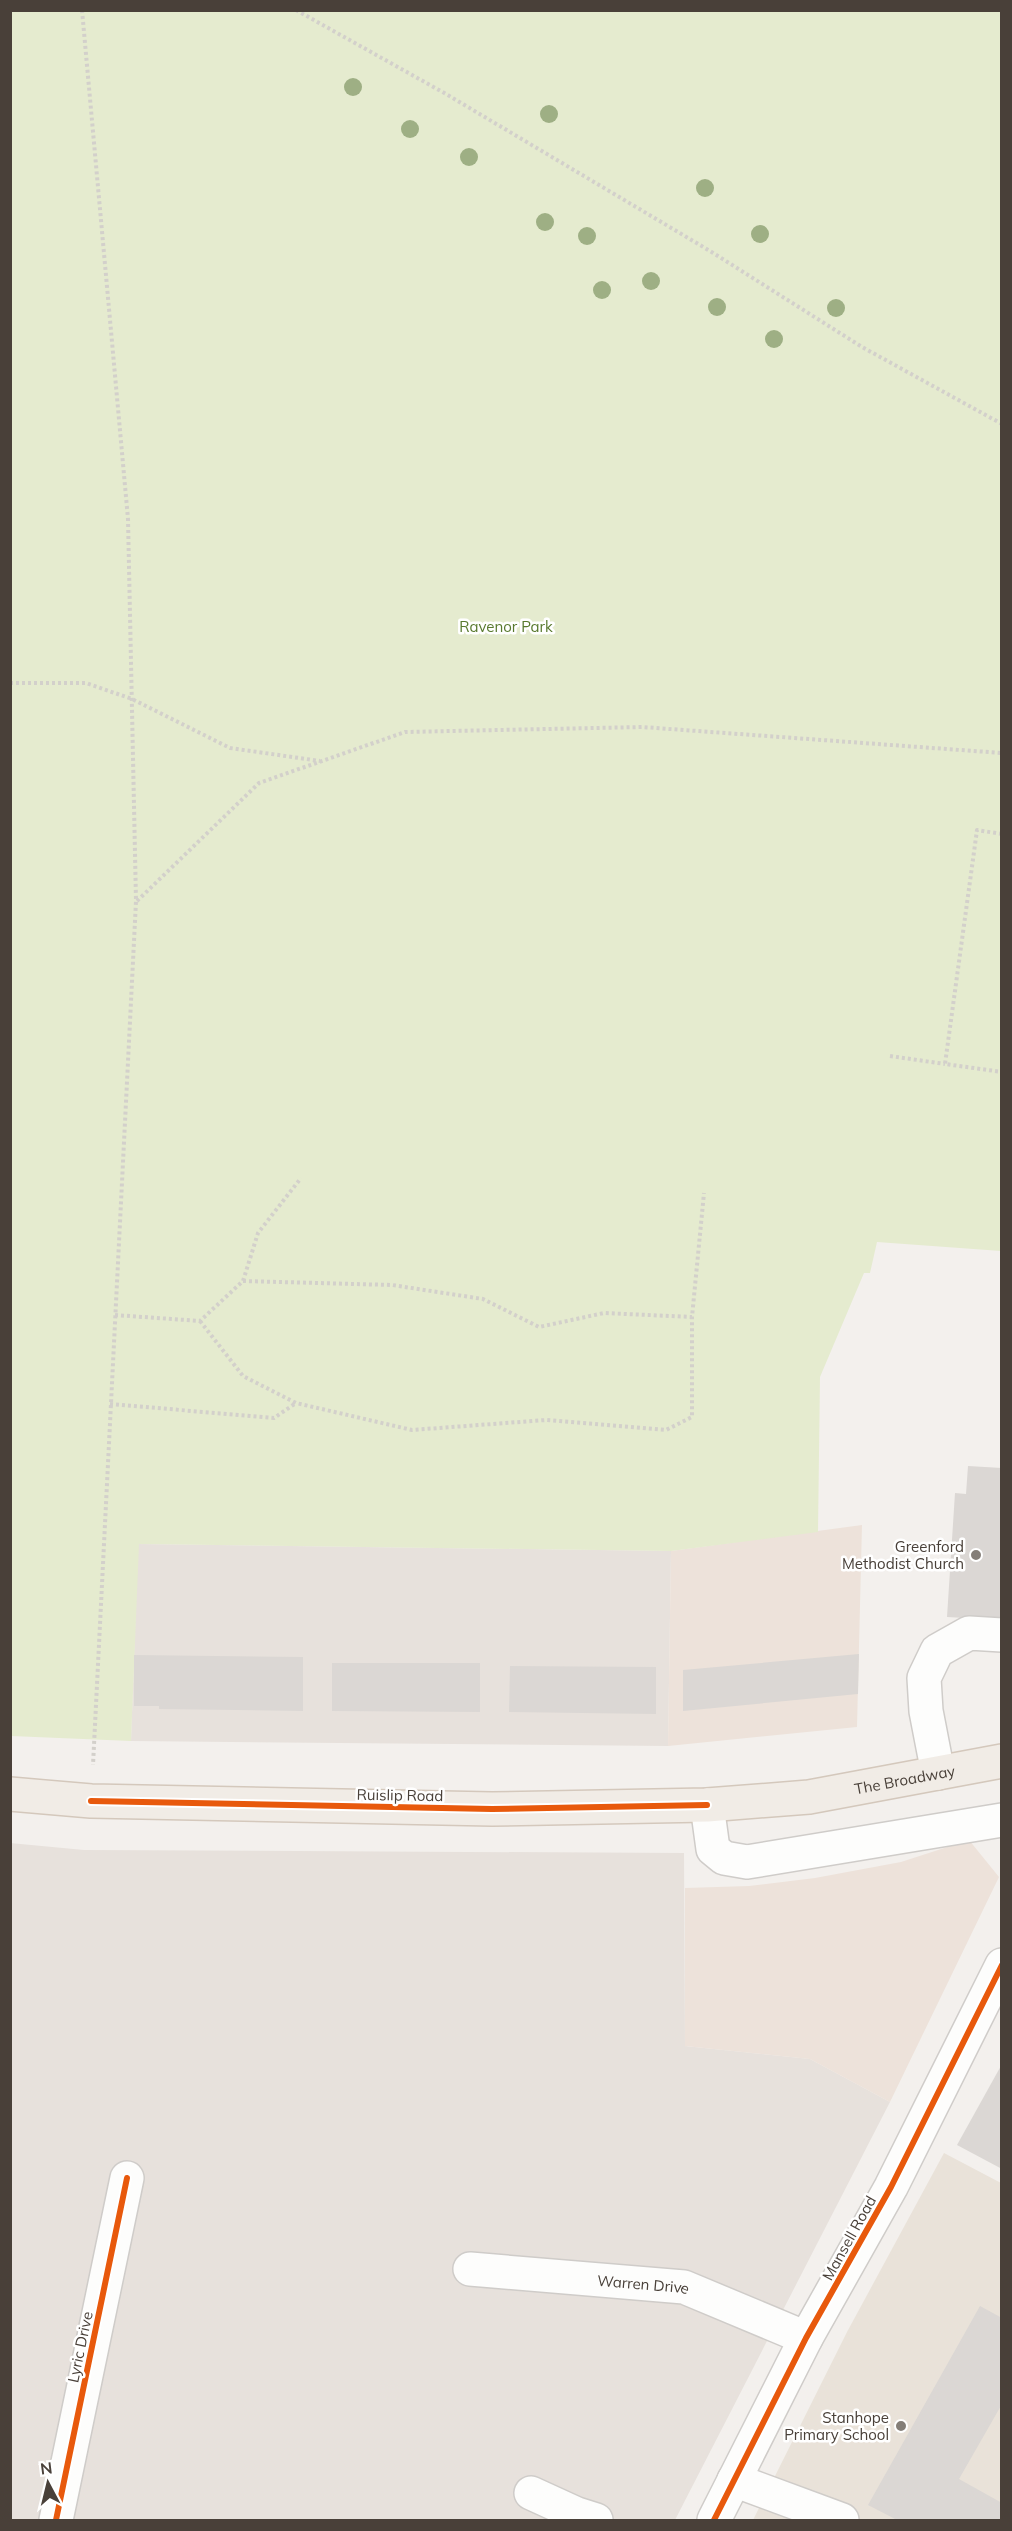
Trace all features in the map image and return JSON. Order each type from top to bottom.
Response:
[{"type":"main road","name":"The Broadway","points":[[809,1797],[1002,1761]]},
{"type":"main road","name":"Ruislip Road","points":[[10,1794],[91,1801],[492,1809],[707,1805],[809,1797]]},
{"type":"street","points":[[938,1773],[927,1711],[924,1678],[938,1651],[969,1633],[1002,1635]]},
{"type":"street","points":[[707,1805],[713,1849],[724,1858],[747,1862],[1002,1820]]},
{"type":"street","name":"Mansell Road","points":[[714,2520],[806,2338],[891,2187],[1002,1965]]},
{"type":"street","name":"Lyric Drive","points":[[56,2520],[127,2178]]},
{"type":"street","name":"Warren Drive","points":[[470,2269],[684,2287],[806,2338]]},
{"type":"street","points":[[734,2480],[842,2520]]},
{"type":"street","points":[[531,2493],[596,2520]]},
{"type":"path","points":[[82,10],[128,519],[136,901],[91,1801]]},
{"type":"path","points":[[296,10],[466,106],[710,251],[862,347],[1002,424]]},
{"type":"path","points":[[10,682],[86,683],[132,699],[230,748],[321,761]]},
{"type":"path","points":[[136,901],[259,783],[405,732],[642,727],[1002,753]]},
{"type":"path","points":[[945,1064],[977,830],[1002,834]]},
{"type":"path","points":[[890,1056],[1002,1072]]},
{"type":"path","points":[[115,1315],[200,1321],[243,1281],[258,1233],[301,1178]]},
{"type":"path","points":[[200,1321],[243,1376],[296,1403],[412,1430],[546,1420],[666,1430],[692,1417],[692,1317],[704,1193]]},
{"type":"path","points":[[243,1281],[403,1287],[483,1299],[539,1327],[604,1313],[692,1317]]},
{"type":"path","points":[[110,1404],[274,1418],[296,1403]]},
{"type":"shaded area","points":[[862,1525],[857,1727],[668,1746],[671,1551]]},
{"type":"shaded area","points":[[138,1544],[671,1551],[668,1746],[131,1741]]},
{"type":"shaded area","points":[[969,1840],[999,1877],[890,2102],[810,2059],[685,2046],[685,1888],[749,1886],[815,1878],[901,1862]]},
{"type":"shaded area","points":[[10,1843],[84,1850],[684,1853],[685,2046],[810,2059],[890,2102],[675,2520],[11,2520]]},
{"type":"shaded area","name":"Stanhope Primary School","points":[[944,2153],[1001,2183],[1001,2520],[753,2520],[847,2332]]},
{"type":"green space","name":"Ravenor Park","points":[[11,11],[1001,11],[1001,1251],[877,1242],[870,1273],[864,1273],[820,1377],[818,1532],[671,1551],[139,1544],[131,1741],[11,1736]]},
{"type":"building","name":"Greenford Methodist Church","points":[[968,1466],[1002,1468],[1002,1620],[947,1617],[955,1493],[966,1494]]},
{"type":"building","points":[[859,1654],[858,1694],[683,1711],[683,1670]]},
{"type":"building","points":[[134,1655],[303,1657],[303,1711],[159,1709],[159,1706],[134,1706]]},
{"type":"building","points":[[332,1663],[480,1663],[480,1712],[332,1711]]},
{"type":"building","points":[[510,1666],[656,1667],[656,1714],[509,1712]]},
{"type":"building","points":[[1002,2064],[1002,2169],[957,2145]]},
{"type":"building","points":[[980,2306],[1002,2318],[1002,2404],[959,2479],[1002,2503],[1002,2520],[897,2520],[868,2505]]},
{"type":"cycle path","points":[[91,1801],[492,1809],[707,1805]]},
{"type":"cycle path","points":[[714,2520],[806,2338],[891,2187],[1002,1965]]},
{"type":"cycle path","points":[[56,2520],[127,2178]]},
{"type":"place","name":"Greenford Methodist Church","points":[[976,1555]]},
{"type":"place","name":"Stanhope Primary School","points":[[901,2426]]}]
